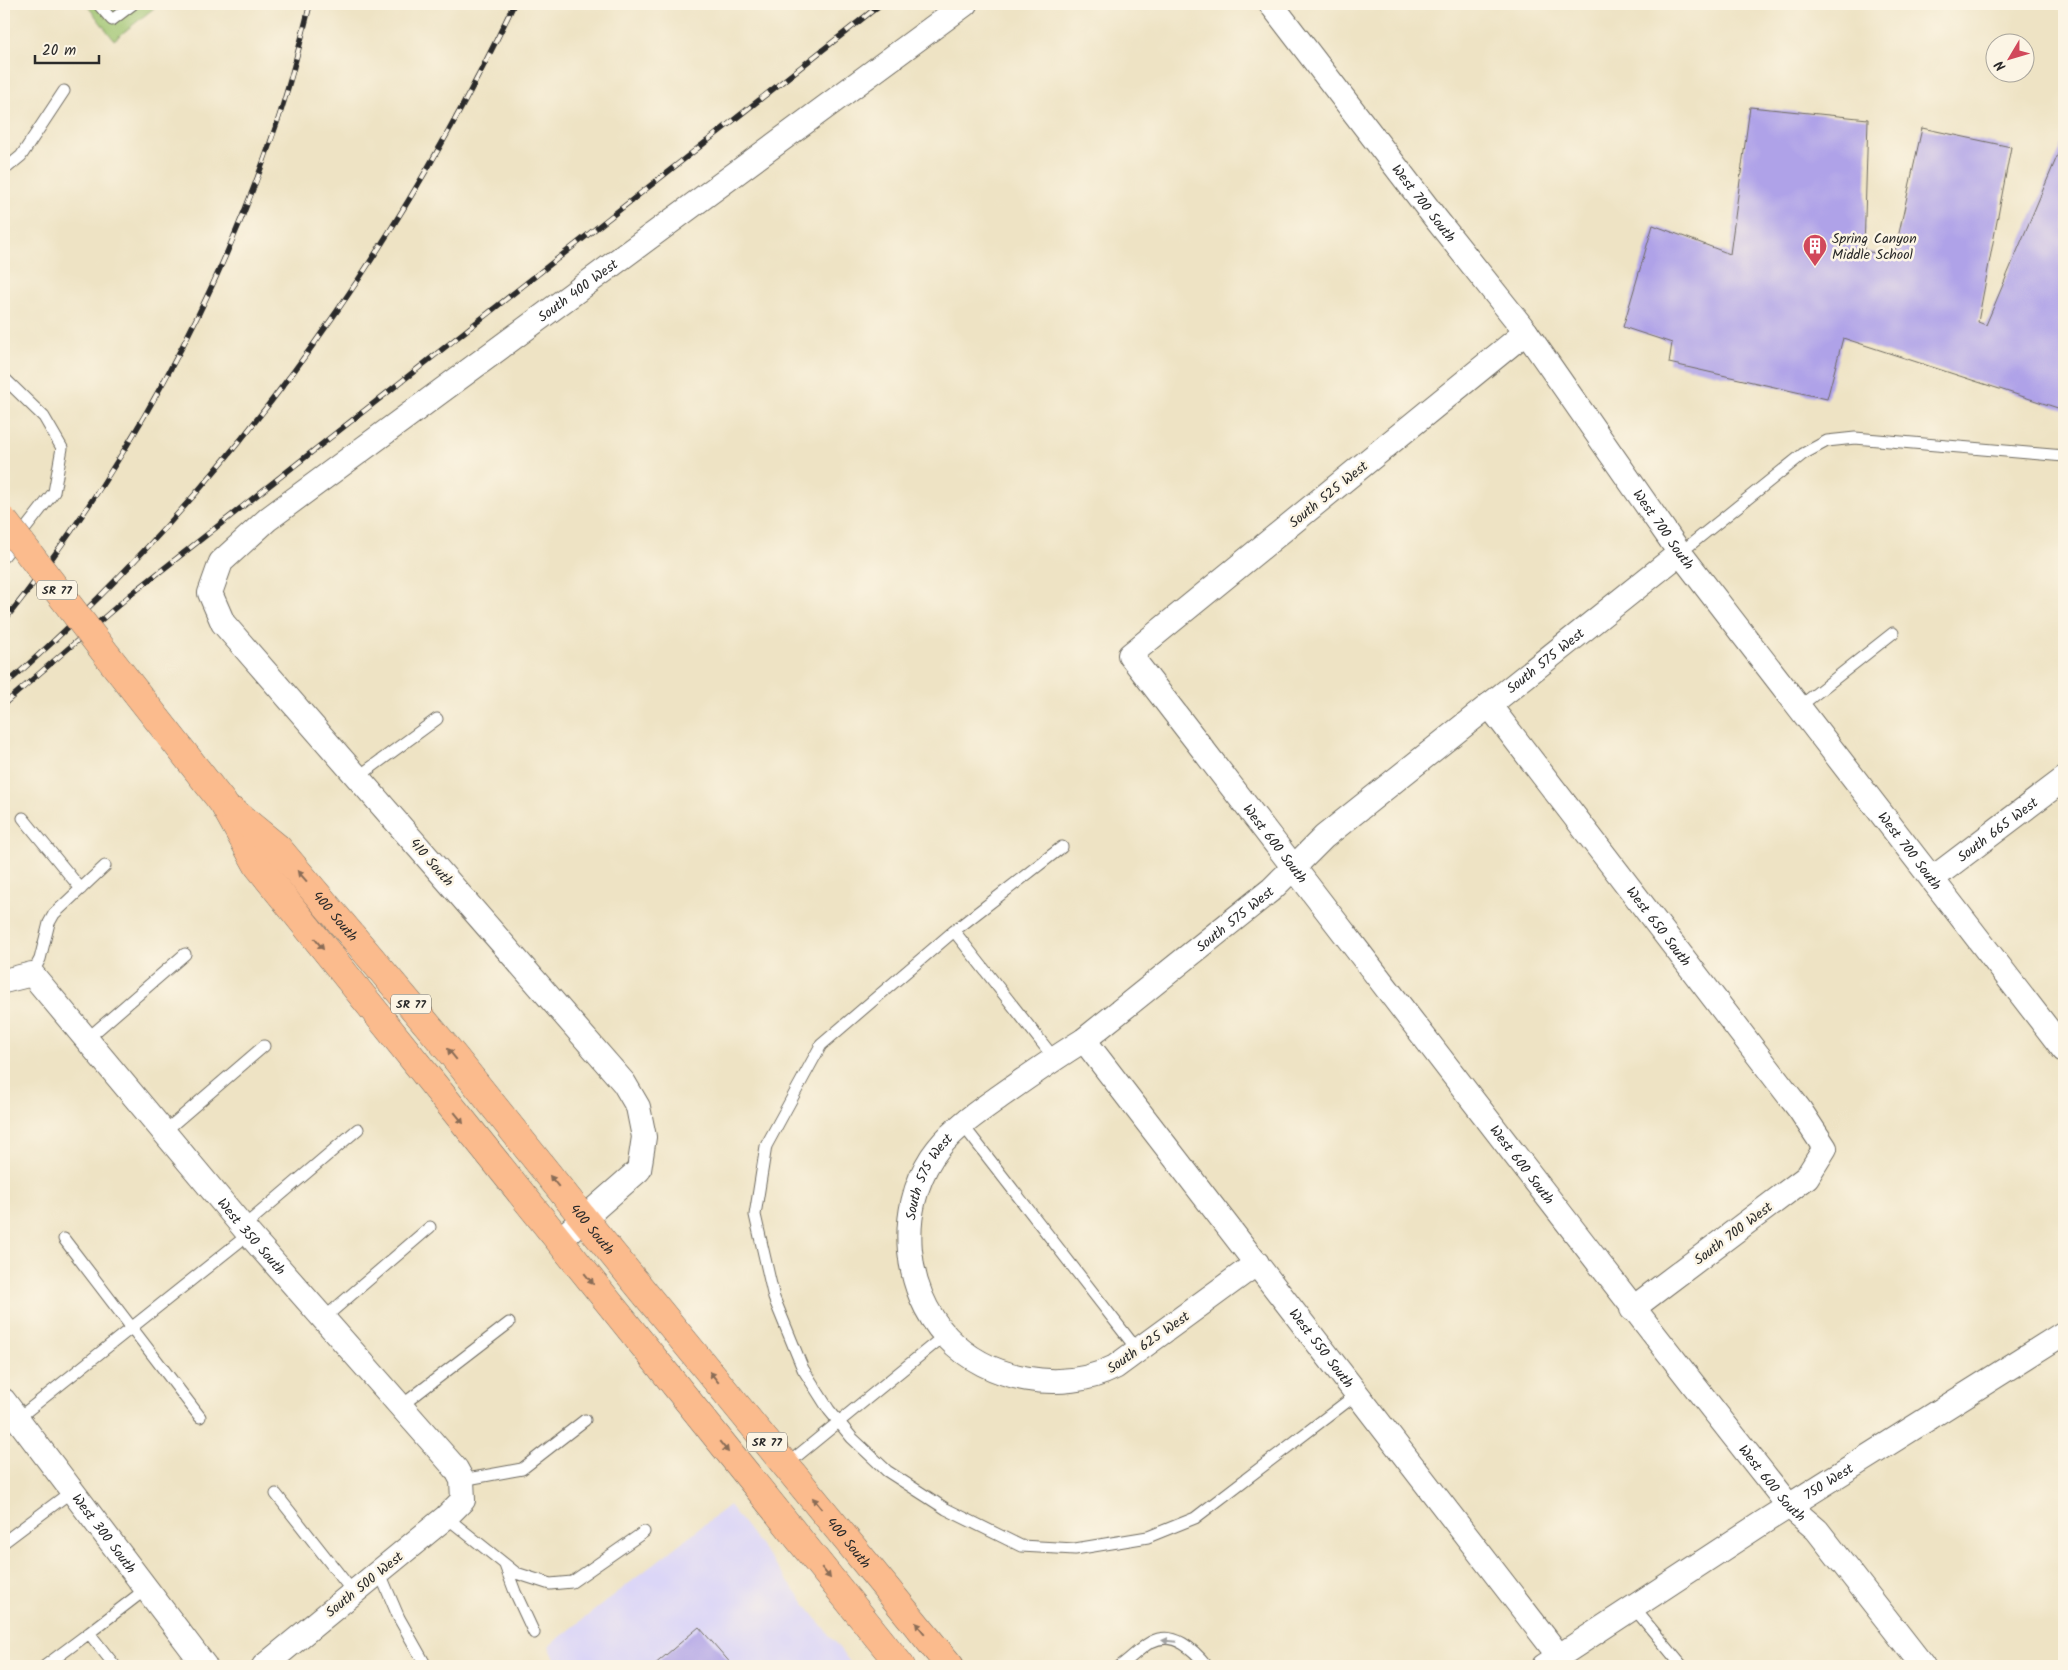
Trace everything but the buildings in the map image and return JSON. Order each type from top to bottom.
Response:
[{"type":"main road","name":"400 South","points":[[4,521],[223,803],[258,866],[558,1242],[901,1666]]},
{"type":"main road","name":"400 South","points":[[223,803],[278,848],[452,1054],[584,1219],[950,1666]]},
{"type":"street","name":"South 400 West","points":[[210,593],[221,562],[268,519],[965,4]]},
{"type":"street","name":"West 700 South","points":[[1271,4],[1436,219],[1526,332],[1680,553],[2064,1050]]},
{"type":"street","name":"South 525 West","points":[[1130,655],[1526,332]]},
{"type":"street","name":"South 575 West","points":[[945,1335],[928,1309],[919,1288],[912,1262],[909,1234],[914,1202],[928,1164],[944,1143],[962,1124],[1054,1058],[1084,1040],[1272,889],[1324,837],[1680,553]]},
{"type":"street","name":"410 South","points":[[210,593],[223,623],[624,1083],[638,1107],[644,1137],[639,1170],[558,1242]]},
{"type":"street","name":"West 600 South","points":[[1130,655],[1294,866],[1632,1309],[1789,1506],[1816,1530],[1923,1666]]},
{"type":"street","name":"West 650 South","points":[[1489,706],[1800,1110],[1826,1148]]},
{"type":"street","name":"South 665 West","points":[[1932,879],[2064,779]]},
{"type":"street","points":[[4,981],[32,974]]},
{"type":"street","name":"West 350 South","points":[[32,974],[246,1230],[456,1469],[457,1499]]},
{"type":"street","name":"West 550 South","points":[[1084,1040],[1357,1394],[1552,1661]]},
{"type":"street","name":"South 700 West","points":[[1632,1309],[1807,1177],[1826,1148]]},
{"type":"street","name":"South 625 West","points":[[945,1335],[965,1352],[988,1366],[1013,1375],[1042,1380],[1074,1380],[1096,1376],[1115,1368],[1138,1352],[1257,1263]]},
{"type":"street","name":"750 West","points":[[1552,1661],[1789,1506],[2064,1333]]},
{"type":"street","name":"West 300 South","points":[[10,1410],[204,1666]]},
{"type":"street","name":"South 500 West","points":[[264,1666],[379,1571],[457,1499]]},
{"type":"lane","points":[[98,4],[112,20],[133,4]]},
{"type":"lane","points":[[4,170],[21,156],[64,91]]},
{"type":"lane","points":[[4,378],[44,417],[62,448],[54,492],[4,556]]},
{"type":"lane","points":[[1680,553],[1771,478],[1803,454],[1827,441],[1855,438],[2064,456]]},
{"type":"lane","points":[[1799,707],[1893,633]]},
{"type":"lane","points":[[358,777],[437,719]]},
{"type":"lane","points":[[22,818],[81,889]]},
{"type":"lane","points":[[1062,847],[954,930],[821,1045],[766,1146],[755,1215],[774,1298],[803,1369],[829,1410],[852,1438],[887,1471],[946,1509],[1022,1546],[1075,1549],[1148,1537],[1195,1518],[1357,1394]]},
{"type":"lane","points":[[32,974],[40,959],[49,923],[54,914],[105,866]]},
{"type":"lane","points":[[954,930],[1054,1058]]},
{"type":"lane","points":[[87,1040],[185,954]]},
{"type":"lane","points":[[164,1132],[264,1046]]},
{"type":"lane","points":[[962,1124],[1138,1352]]},
{"type":"lane","points":[[10,1410],[131,1328],[246,1230],[358,1129]]},
{"type":"lane","points":[[323,1319],[430,1227]]},
{"type":"lane","points":[[64,1239],[200,1417]]},
{"type":"lane","points":[[401,1406],[509,1322]]},
{"type":"lane","points":[[786,1465],[945,1335]]},
{"type":"lane","points":[[585,1420],[522,1470],[457,1499],[504,1564],[516,1574],[550,1584],[572,1582],[644,1532]]},
{"type":"lane","points":[[4,1542],[72,1491]]},
{"type":"lane","points":[[276,1494],[353,1592]]},
{"type":"lane","points":[[504,1564],[534,1633]]},
{"type":"lane","points":[[379,1571],[399,1618],[426,1666]]},
{"type":"lane","points":[[45,1666],[146,1589]]},
{"type":"lane","points":[[1634,1608],[1682,1666]]},
{"type":"lane","points":[[89,1633],[115,1666]]},
{"type":"lane","points":[[1120,1666],[1151,1642],[1166,1638],[1194,1650],[1207,1666]]},
{"type":"shaded area","points":[[729,1505],[853,1666],[558,1666],[549,1646]]},
{"type":"green space","points":[[86,4],[159,4],[114,40]]},
{"type":"railway","points":[[4,621],[48,564],[128,444],[164,381],[197,317],[228,251],[255,185],[279,117],[310,4]]},
{"type":"railway","points":[[4,686],[83,613],[158,536],[228,455],[294,371],[356,284],[413,193],[466,100],[514,4]]},
{"type":"railway","points":[[4,704],[129,596],[881,4]]},
{"type":"place","name":"Spring Canyon Middle School","points":[[1815,267]]}]
